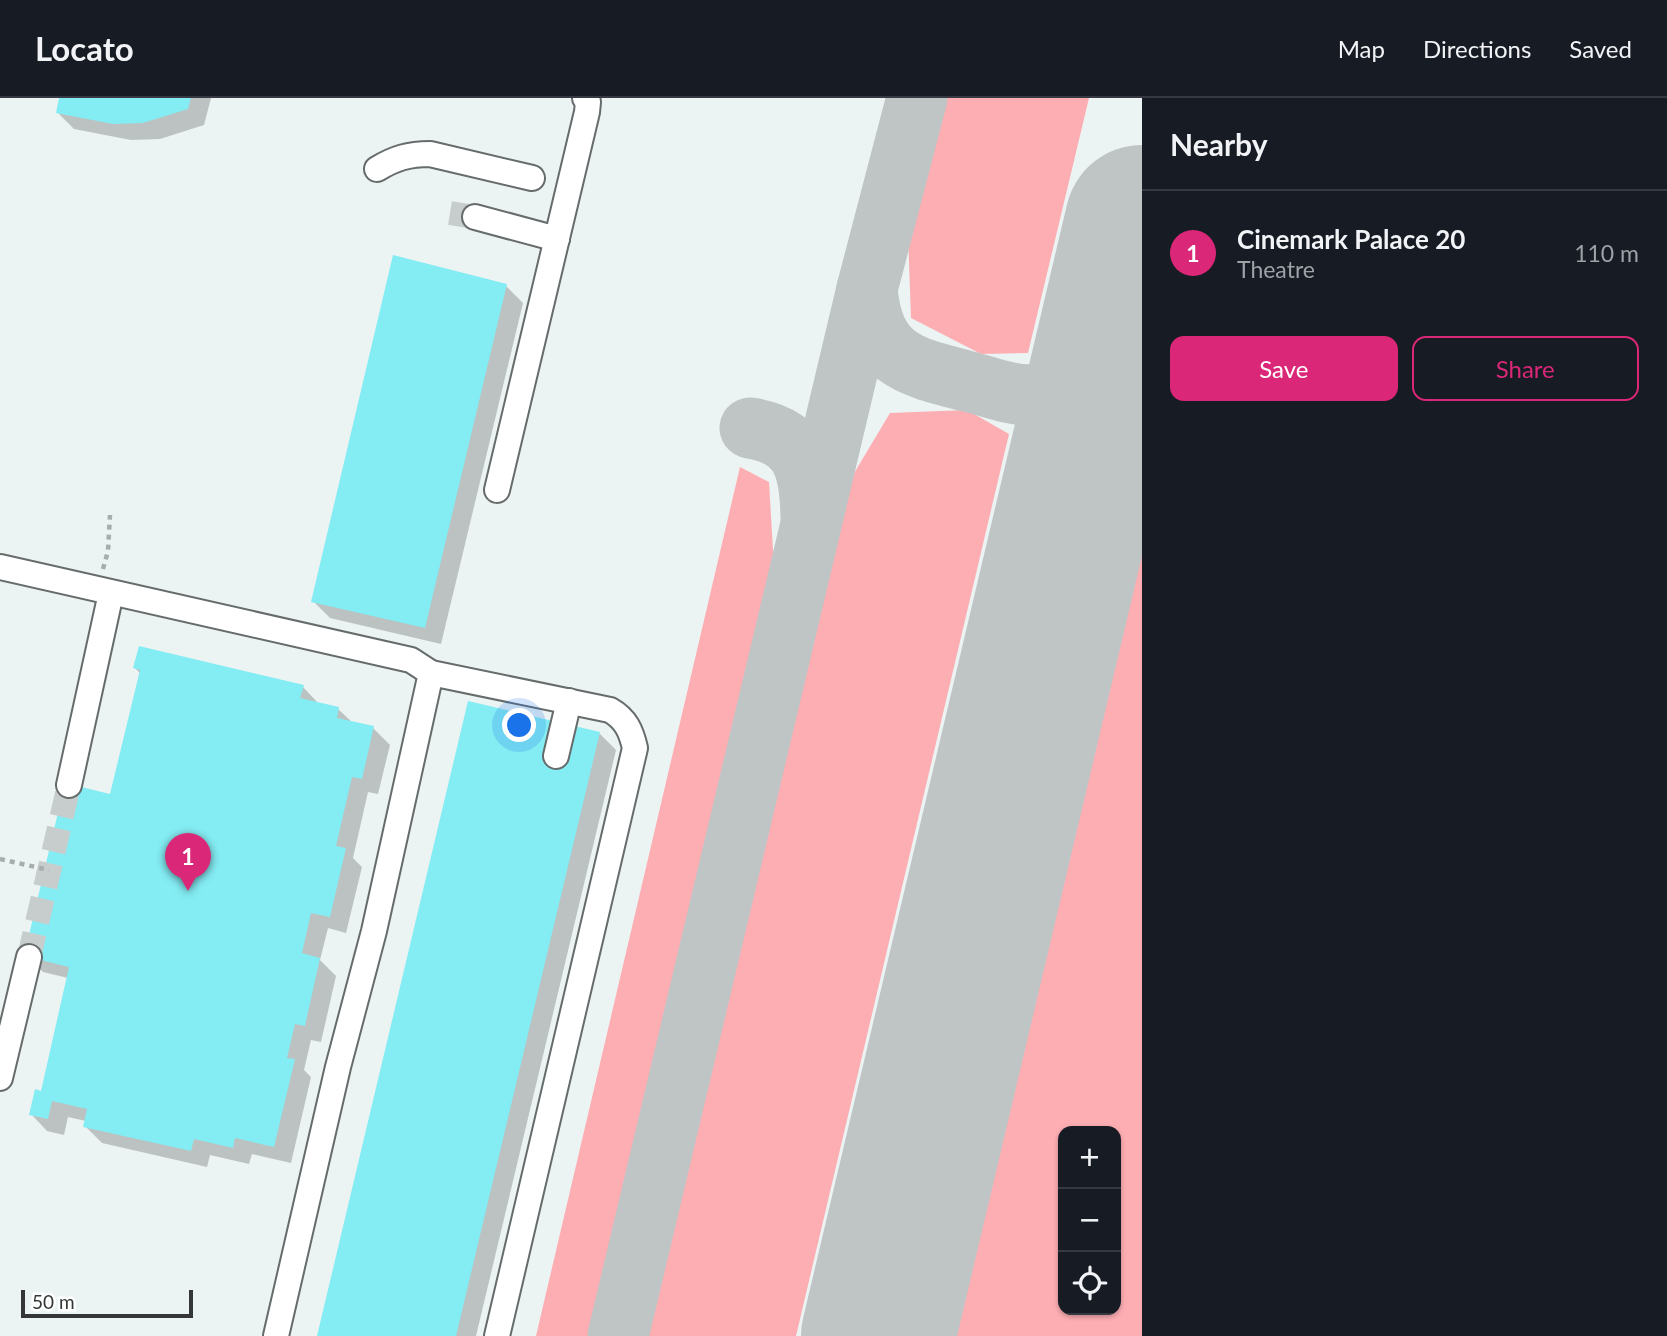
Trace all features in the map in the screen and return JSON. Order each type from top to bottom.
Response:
[{"type":"lane","points":[[497,490],[587,112],[585,98]]},
{"type":"lane","points":[[377,169],[394,159],[414,154],[430,154],[532,178]]},
{"type":"lane","points":[[475,217],[556,239]]},
{"type":"lane","points":[[0,567],[411,660],[431,673],[610,710],[628,726],[635,748],[497,1336]]},
{"type":"lane","points":[[69,785],[104,591]]},
{"type":"lane","points":[[276,1336],[338,1067],[374,931],[431,673]]},
{"type":"lane","points":[[556,756],[569,701]]},
{"type":"lane","points":[[0,1078],[29,957]]},
{"type":"path","points":[[104,591],[110,515]]},
{"type":"path","points":[[0,859],[49,870]]},
{"type":"shaded area","points":[[934,98],[1089,98],[1028,353],[981,354],[911,318],[908,234]]},
{"type":"shaded area","points":[[967,410],[1009,434],[796,1336],[640,1336],[817,591],[847,485],[890,413]]},
{"type":"shaded area","points":[[740,467],[769,482],[774,567],[748,700],[596,1336],[536,1336]]},
{"type":"shaded area","points":[[1142,552],[1142,1336],[956,1336]]},
{"type":"building","points":[[59,98],[191,98],[188,109],[143,123],[113,124],[56,113]]},
{"type":"building","points":[[393,255],[507,284],[425,628],[311,602]]},
{"type":"building","points":[[139,646],[304,685],[300,698],[339,707],[337,718],[374,726],[362,779],[352,777],[336,846],[346,848],[330,917],[311,913],[302,953],[320,958],[305,1026],[295,1024],[287,1058],[295,1059],[274,1147],[235,1138],[233,1148],[194,1139],[191,1151],[83,1127],[87,1109],[52,1101],[48,1119],[29,1115],[35,1089],[41,1091],[69,967],[24,956],[65,783],[110,794],[140,670],[133,668]]},
{"type":"building","points":[[468,701],[600,732],[456,1336],[317,1336]]},
{"type":"taxiway","points":[[618,1336],[867,289],[917,98]]},
{"type":"taxiway","points":[[867,289],[877,330],[885,344],[897,355],[926,370],[1005,392],[1020,395],[1040,394],[1063,387],[1094,369],[1111,352]]},
{"type":"taxiway","points":[[1026,395],[1048,411],[1064,430],[1075,453],[1081,479]]},
{"type":"taxiway","points":[[750,428],[782,439],[800,458],[808,484],[811,517]]},
{"type":"runway","points":[[878,1336],[1142,222]]},
{"type":"tunnel","points":[[450,213],[475,217]]},
{"type":"tunnel","points":[[29,957],[69,785]]},
{"type":"place","name":"Cinemark Palace 20","points":[[188,891]]}]
